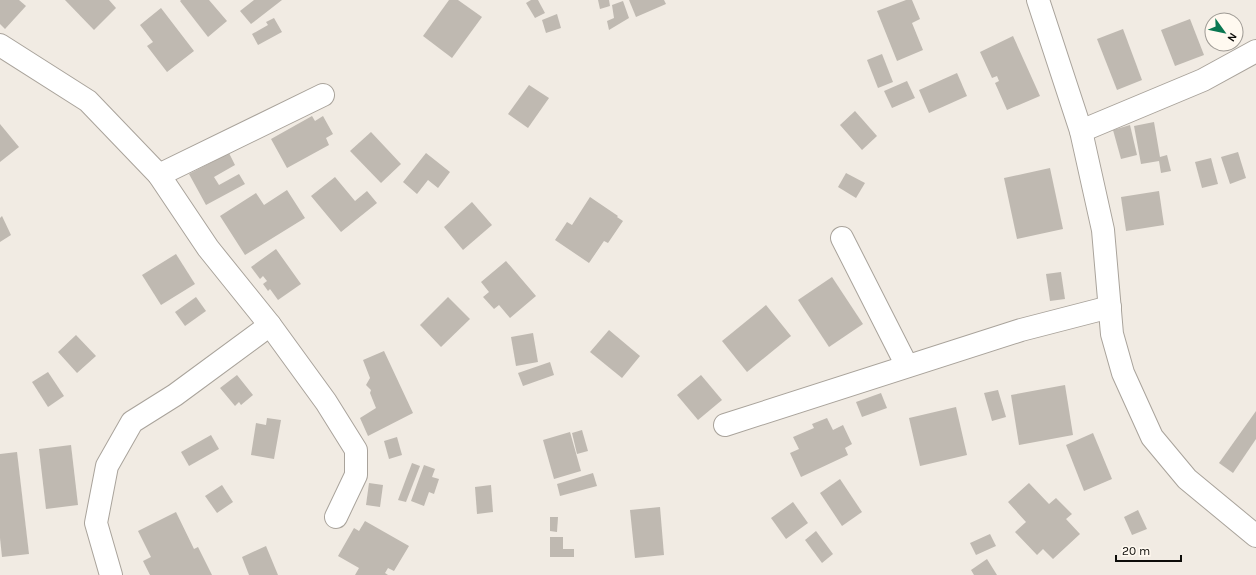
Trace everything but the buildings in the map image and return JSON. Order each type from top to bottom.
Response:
[{"type":"street","points":[[1038,0],[1081,131],[1103,230],[1112,334],[1123,373],[1152,437],[1187,479],[1256,536]]},
{"type":"street","points":[[0,45],[88,101],[159,176],[208,248],[270,325],[326,402],[356,450],[356,475],[336,517]]},
{"type":"street","points":[[1081,131],[1203,80],[1256,52]]},
{"type":"street","points":[[159,176],[323,95]]},
{"type":"street","points":[[842,238],[906,366]]},
{"type":"street","points":[[725,425],[1021,330],[1110,307]]},
{"type":"street","points":[[111,575],[96,524],[107,466],[132,422],[175,395],[270,325]]}]
